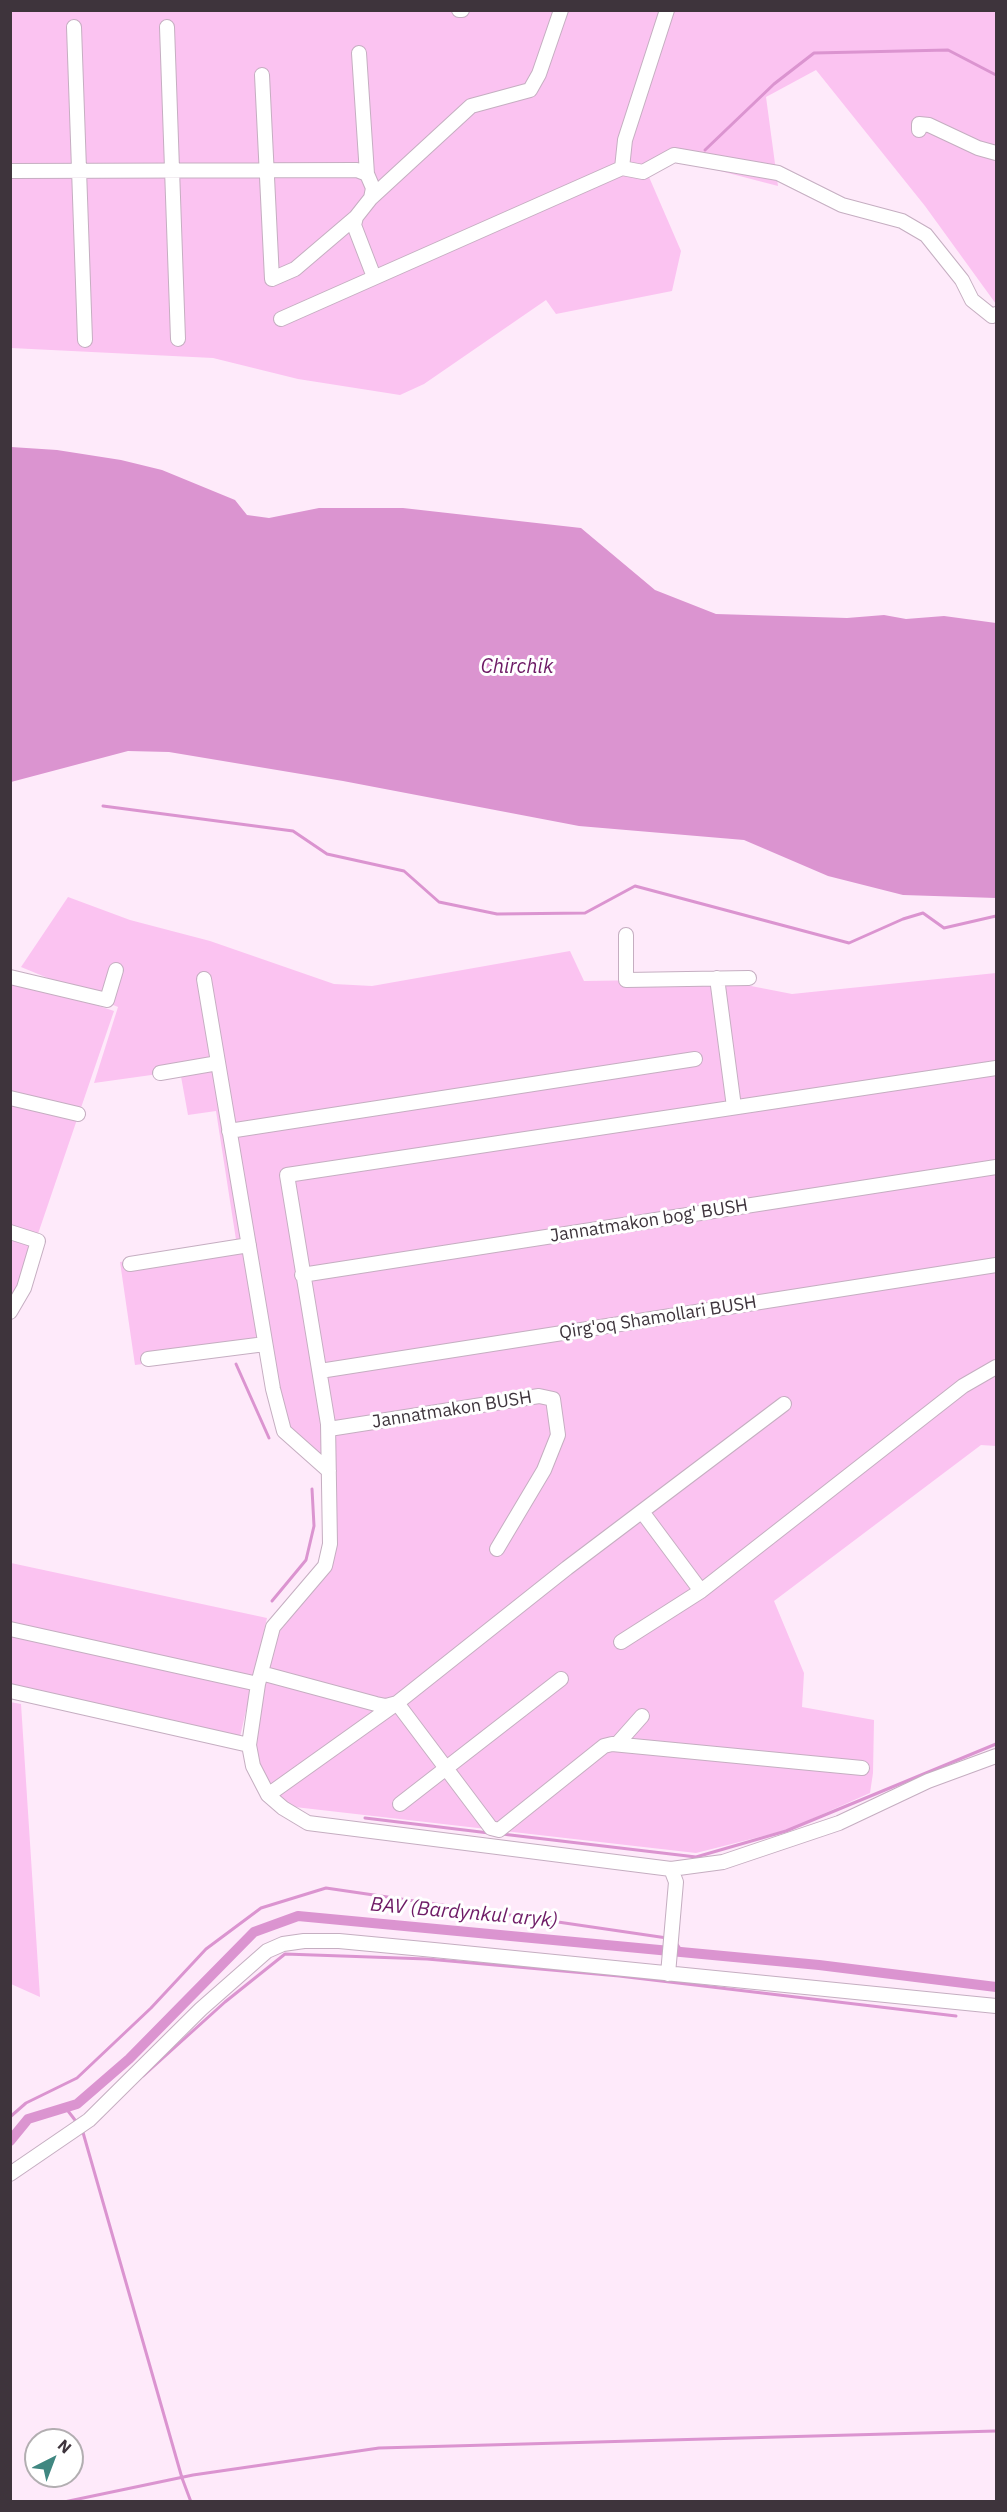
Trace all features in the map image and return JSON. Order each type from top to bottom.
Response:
[{"type":"street","points":[[262,75],[272,279],[295,269],[356,217],[371,198],[471,106],[530,90],[539,74],[561,10]]},
{"type":"street","points":[[622,168],[625,140],[667,10]]},
{"type":"street","points":[[74,27],[85,340]]},
{"type":"street","points":[[167,27],[178,339]]},
{"type":"street","points":[[359,53],[367,174],[373,188],[371,198]]},
{"type":"street","points":[[919,130],[919,124],[929,125],[978,148],[996,153]]},
{"type":"street","points":[[280,319],[622,168],[643,172],[674,155],[778,173],[842,205],[902,221],[926,235],[963,280],[972,300],[995,316]]},
{"type":"street","points":[[10,171],[266,168],[357,170],[367,174]]},
{"type":"street","points":[[356,217],[354,225],[374,276]]},
{"type":"street","points":[[626,935],[626,980],[748,978]]},
{"type":"street","points":[[10,977],[107,1000],[116,970]]},
{"type":"street","points":[[717,978],[734,1107]]},
{"type":"street","points":[[204,979],[265,1344],[284,1431],[329,1471]]},
{"type":"street","points":[[229,1131],[695,1059]]},
{"type":"street","points":[[160,1073],[218,1063]]},
{"type":"street","points":[[996,1068],[287,1174],[302,1275],[321,1371],[328,1430],[330,1544],[325,1566],[273,1627],[260,1678],[249,1744],[253,1766],[268,1795],[283,1808],[308,1823],[671,1869],[723,1862],[839,1823],[928,1781],[996,1756]]},
{"type":"street","points":[[10,1098],[78,1114]]},
{"type":"street","name":"Jannatmakon bog' BUSH","points":[[302,1275],[996,1167]]},
{"type":"street","points":[[10,1232],[38,1241],[24,1288],[10,1312]]},
{"type":"street","points":[[130,1264],[249,1245]]},
{"type":"street","name":"Qirg'oq Shamollari BUSH","points":[[321,1371],[996,1265]]},
{"type":"street","points":[[148,1359],[265,1344]]},
{"type":"street","points":[[621,1642],[700,1591],[963,1386],[996,1367]]},
{"type":"street","name":"Jannatmakon BUSH","points":[[328,1430],[539,1396],[553,1399],[558,1435],[544,1470],[497,1549]]},
{"type":"street","points":[[268,1795],[397,1703],[567,1568],[643,1513],[784,1404]]},
{"type":"street","points":[[643,1513],[700,1591]]},
{"type":"street","points":[[10,1629],[260,1678],[386,1706],[397,1703]]},
{"type":"street","points":[[400,1804],[561,1679]]},
{"type":"street","points":[[10,1691],[249,1744]]},
{"type":"street","points":[[397,1703],[491,1828],[499,1830]]},
{"type":"street","points":[[618,1743],[642,1716]]},
{"type":"street","points":[[496,1847],[499,1830],[604,1746],[618,1743],[862,1768]]},
{"type":"street","points":[[668,1968],[676,1882],[671,1869]]},
{"type":"street","points":[[10,2174],[52,2148],[89,2120],[201,2009],[267,1951],[284,1944],[304,1941],[339,1941],[668,1968],[996,2006]]},
{"type":"shaded area","points":[[10,11],[996,11],[996,304],[925,206],[816,70],[766,97],[778,186],[678,160],[649,177],[681,251],[672,291],[556,314],[546,300],[424,384],[400,395],[298,379],[213,358],[11,348]]},
{"type":"shaded area","points":[[68,897],[130,920],[210,941],[334,984],[372,986],[570,951],[584,981],[715,979],[792,994],[996,973],[996,1446],[981,1445],[774,1601],[804,1673],[802,1707],[874,1720],[873,1773],[870,1793],[787,1830],[696,1853],[286,1806],[270,1790],[257,1762],[253,1734],[275,1637],[331,1568],[328,1470],[287,1430],[264,1349],[135,1365],[120,1262],[237,1246],[216,1111],[188,1115],[180,1071],[94,1083],[118,1007],[21,967]]},
{"type":"shaded area","points":[[11,977],[114,1011],[11,1313]]},
{"type":"shaded area","points":[[11,1563],[267,1618],[240,1737],[11,1687]]},
{"type":"shaded area","points":[[10,1702],[21,1704],[40,1997],[11,1984]]},
{"type":"water","name":"Chirchik","points":[[11,447],[57,450],[121,460],[162,470],[235,500],[247,515],[269,518],[319,508],[403,508],[581,528],[655,590],[716,614],[847,618],[884,615],[906,619],[944,616],[996,623],[996,898],[903,895],[828,876],[744,840],[579,826],[343,781],[169,752],[128,751],[11,782]]},
{"type":"waterway","points":[[705,150],[774,84],[814,53],[948,50],[996,75]]},
{"type":"waterway","points":[[103,806],[293,831],[327,854],[404,871],[439,902],[497,914],[585,913],[635,886],[849,943],[903,919],[923,913],[944,928],[996,916]]},
{"type":"waterway","points":[[236,1364],[269,1438]]},
{"type":"waterway","points":[[272,1601],[306,1560],[314,1526],[312,1489]]},
{"type":"waterway","points":[[502,1834],[696,1857],[786,1831],[996,1744]]},
{"type":"waterway","points":[[365,1818],[489,1833]]},
{"type":"waterway","points":[[10,2117],[26,2103],[77,2078],[151,2008],[206,1949],[261,1908],[326,1888],[667,1938]]},
{"type":"waterway","name":"BAV (Bardynkul aryk)","points":[[10,2141],[28,2119],[77,2104],[129,2059],[254,1932],[298,1916],[819,1965],[996,1987]]},
{"type":"waterway","points":[[675,1941],[682,1952]]},
{"type":"waterway","points":[[143,2076],[225,2002],[285,1954],[427,1959],[619,1976],[956,2016]]},
{"type":"waterway","points":[[65,2107],[78,2124]]},
{"type":"waterway","points":[[82,2129],[182,2478],[191,2502]]},
{"type":"waterway","points":[[64,2502],[193,2475],[379,2448],[996,2431]]}]
